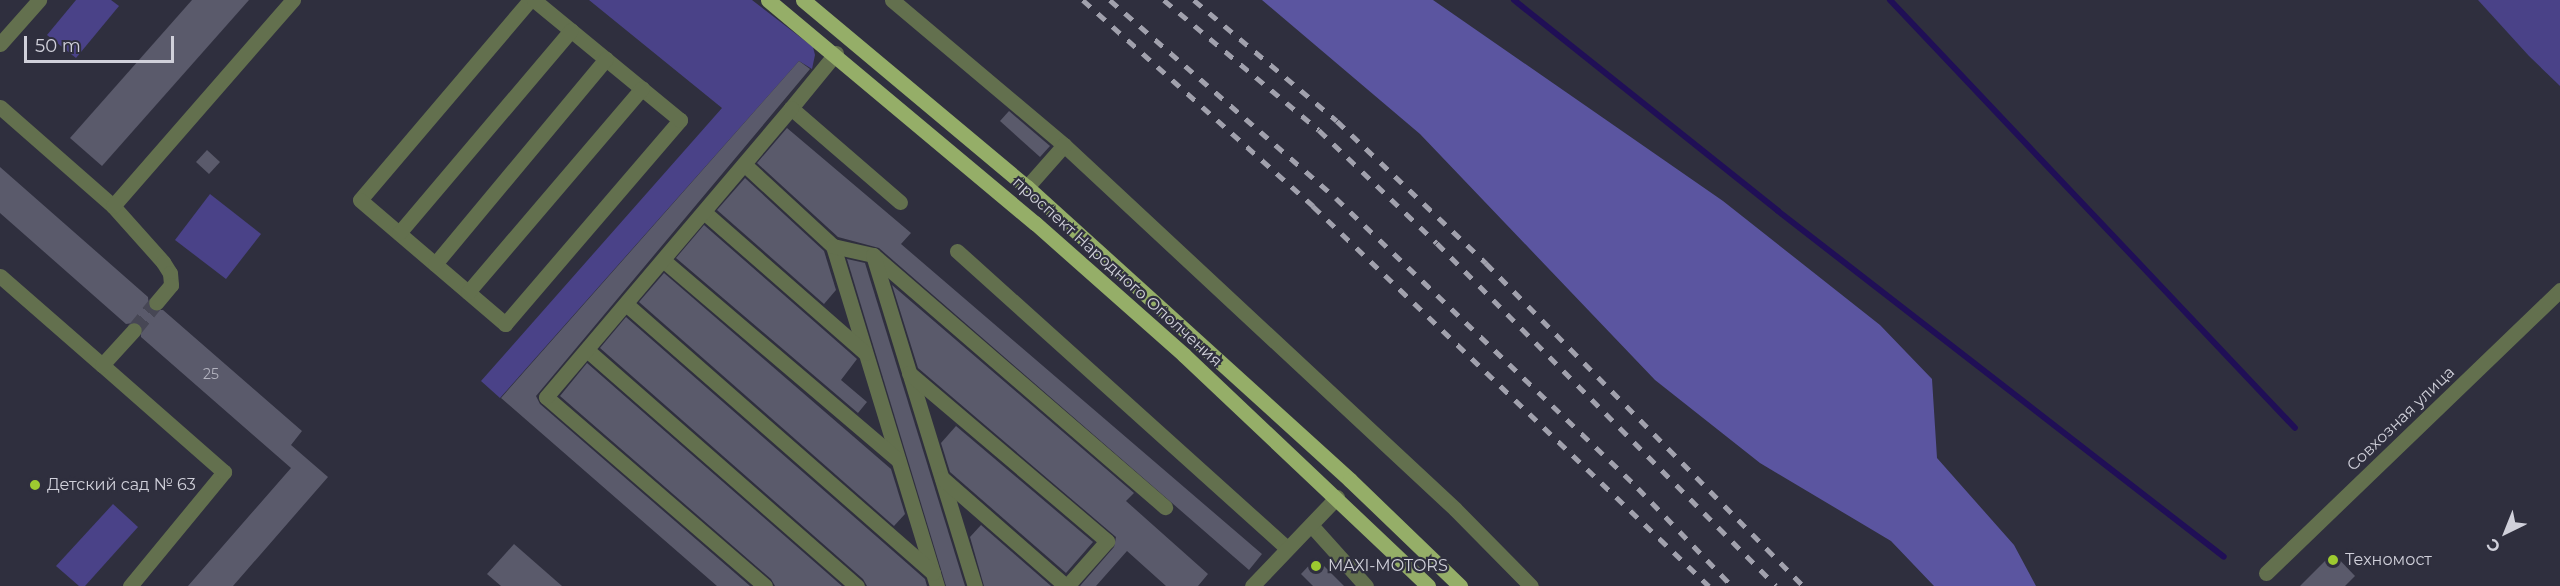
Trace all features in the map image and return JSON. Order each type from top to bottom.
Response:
[{"type":"main road","name":"проспект Народного Ополчения","points":[[768,0],[836,53],[1044,231],[1337,497],[1428,586]]},
{"type":"main road","name":"проспект Народного Ополчения","points":[[803,0],[1027,187],[1350,480],[1460,586]]},
{"type":"street","points":[[0,44],[39,0]]},
{"type":"street","points":[[113,206],[293,0]]},
{"type":"street","points":[[532,0],[680,120],[505,324],[360,200],[532,0]]},
{"type":"street","points":[[892,0],[1064,145],[1455,509],[1531,586]]},
{"type":"street","points":[[399,233],[571,30]]},
{"type":"street","points":[[765,586],[546,398],[836,53]]},
{"type":"street","points":[[435,264],[606,59]]},
{"type":"street","points":[[468,292],[642,88]]},
{"type":"street","points":[[0,106],[113,206],[170,273],[171,285],[156,303]]},
{"type":"street","points":[[791,108],[900,202]]},
{"type":"street","points":[[1027,187],[1064,145]]},
{"type":"street","points":[[744,164],[833,246],[873,255],[1165,507]]},
{"type":"street","points":[[704,212],[865,353]]},
{"type":"street","points":[[833,246],[935,580]]},
{"type":"street","points":[[957,251],[1287,548]]},
{"type":"street","points":[[873,255],[976,585]]},
{"type":"street","points":[[663,260],[898,460]]},
{"type":"street","points":[[0,276],[224,472],[130,586]]},
{"type":"street","name":"Совхозная улица","points":[[2266,573],[2560,290]]},
{"type":"street","points":[[626,304],[935,580]]},
{"type":"street","points":[[102,364],[134,330]]},
{"type":"street","points":[[587,350],[857,586]]},
{"type":"street","points":[[909,373],[1107,541],[1067,586],[942,478]]},
{"type":"street","points":[[1252,586],[1337,497]]},
{"type":"street","points":[[1311,525],[1366,586]]},
{"type":"shaded area","points":[[76,0],[111,0],[119,6],[76,58],[47,35]]},
{"type":"shaded area","points":[[589,0],[752,0],[813,47],[815,55],[812,69],[799,61],[500,398],[481,381],[722,108]]},
{"type":"shaded area","points":[[1262,0],[1433,0],[1723,201],[1880,325],[1932,379],[1937,458],[2014,545],[2036,586],[1934,586],[1891,541],[1760,463],[1655,380],[1420,134]]},
{"type":"shaded area","points":[[2478,0],[2560,0],[2560,86],[2529,56]]},
{"type":"shaded area","points":[[210,194],[261,234],[226,279],[175,240]]},
{"type":"shaded area","points":[[113,504],[138,527],[85,586],[79,586],[56,566]]},
{"type":"building","points":[[192,0],[249,0],[102,166],[70,138]]},
{"type":"building","points":[[799,61],[810,69],[536,396],[540,404],[750,586],[717,586],[501,398]]},
{"type":"building","points":[[1009,111],[1050,146],[1040,157],[1000,121]]},
{"type":"building","points":[[787,128],[911,233],[901,244],[1262,554],[1249,570],[879,248],[838,237],[757,163]]},
{"type":"building","points":[[207,150],[220,162],[209,174],[196,162]]},
{"type":"building","points":[[0,167],[148,297],[149,310],[163,310],[302,431],[291,445],[328,477],[233,586],[188,586],[291,468],[141,337],[140,322],[126,324],[0,213]]},
{"type":"building","points":[[745,178],[824,251],[836,290],[824,304],[717,210]]},
{"type":"building","points":[[704,225],[857,359],[841,380],[867,402],[858,413],[676,258]]},
{"type":"building","points":[[847,259],[865,263],[965,586],[946,586]]},
{"type":"building","points":[[664,273],[891,469],[905,514],[894,526],[639,302]]},
{"type":"building","points":[[892,285],[1134,493],[1126,501],[1208,574],[1198,586],[1166,586],[1127,551],[1096,586],[1080,586],[1114,547],[1116,537],[918,368]]},
{"type":"building","points":[[626,317],[925,579],[927,586],[867,586],[863,579],[600,348]]},
{"type":"building","points":[[587,363],[842,586],[775,586],[771,579],[560,396]]},
{"type":"building","points":[[956,426],[1093,542],[1066,573],[950,472],[941,443]]},
{"type":"building","points":[[981,525],[1051,586],[984,586],[970,537]]},
{"type":"building","points":[[514,544],[562,586],[501,586],[487,574]]},
{"type":"building","points":[[2333,553],[2355,576],[2345,586],[2300,586]]},
{"type":"building","name":"MAXI-MOTORS","points":[[1316,558],[1344,586],[1313,586],[1301,574]]},
{"type":"waterway","points":[[1514,0],[1778,211],[2224,557]]},
{"type":"waterway","points":[[1890,0],[2295,428]]},
{"type":"tunnel","points":[[134,330],[156,303]]},
{"type":"railway","points":[[1083,0],[1313,206],[1709,586]]},
{"type":"railway","points":[[1110,0],[1336,198],[1638,488],[1732,586]]},
{"type":"railway","points":[[1164,0],[1319,130],[1437,243],[1776,586]]},
{"type":"railway","points":[[1194,0],[1337,121],[1486,263],[1803,586]]},
{"type":"place","name":"Детский сад № 63","points":[[35,485]]},
{"type":"place","name":"Техномост","points":[[2333,560]]},
{"type":"place","name":"MAXI-MOTORS","points":[[1316,566]]}]
